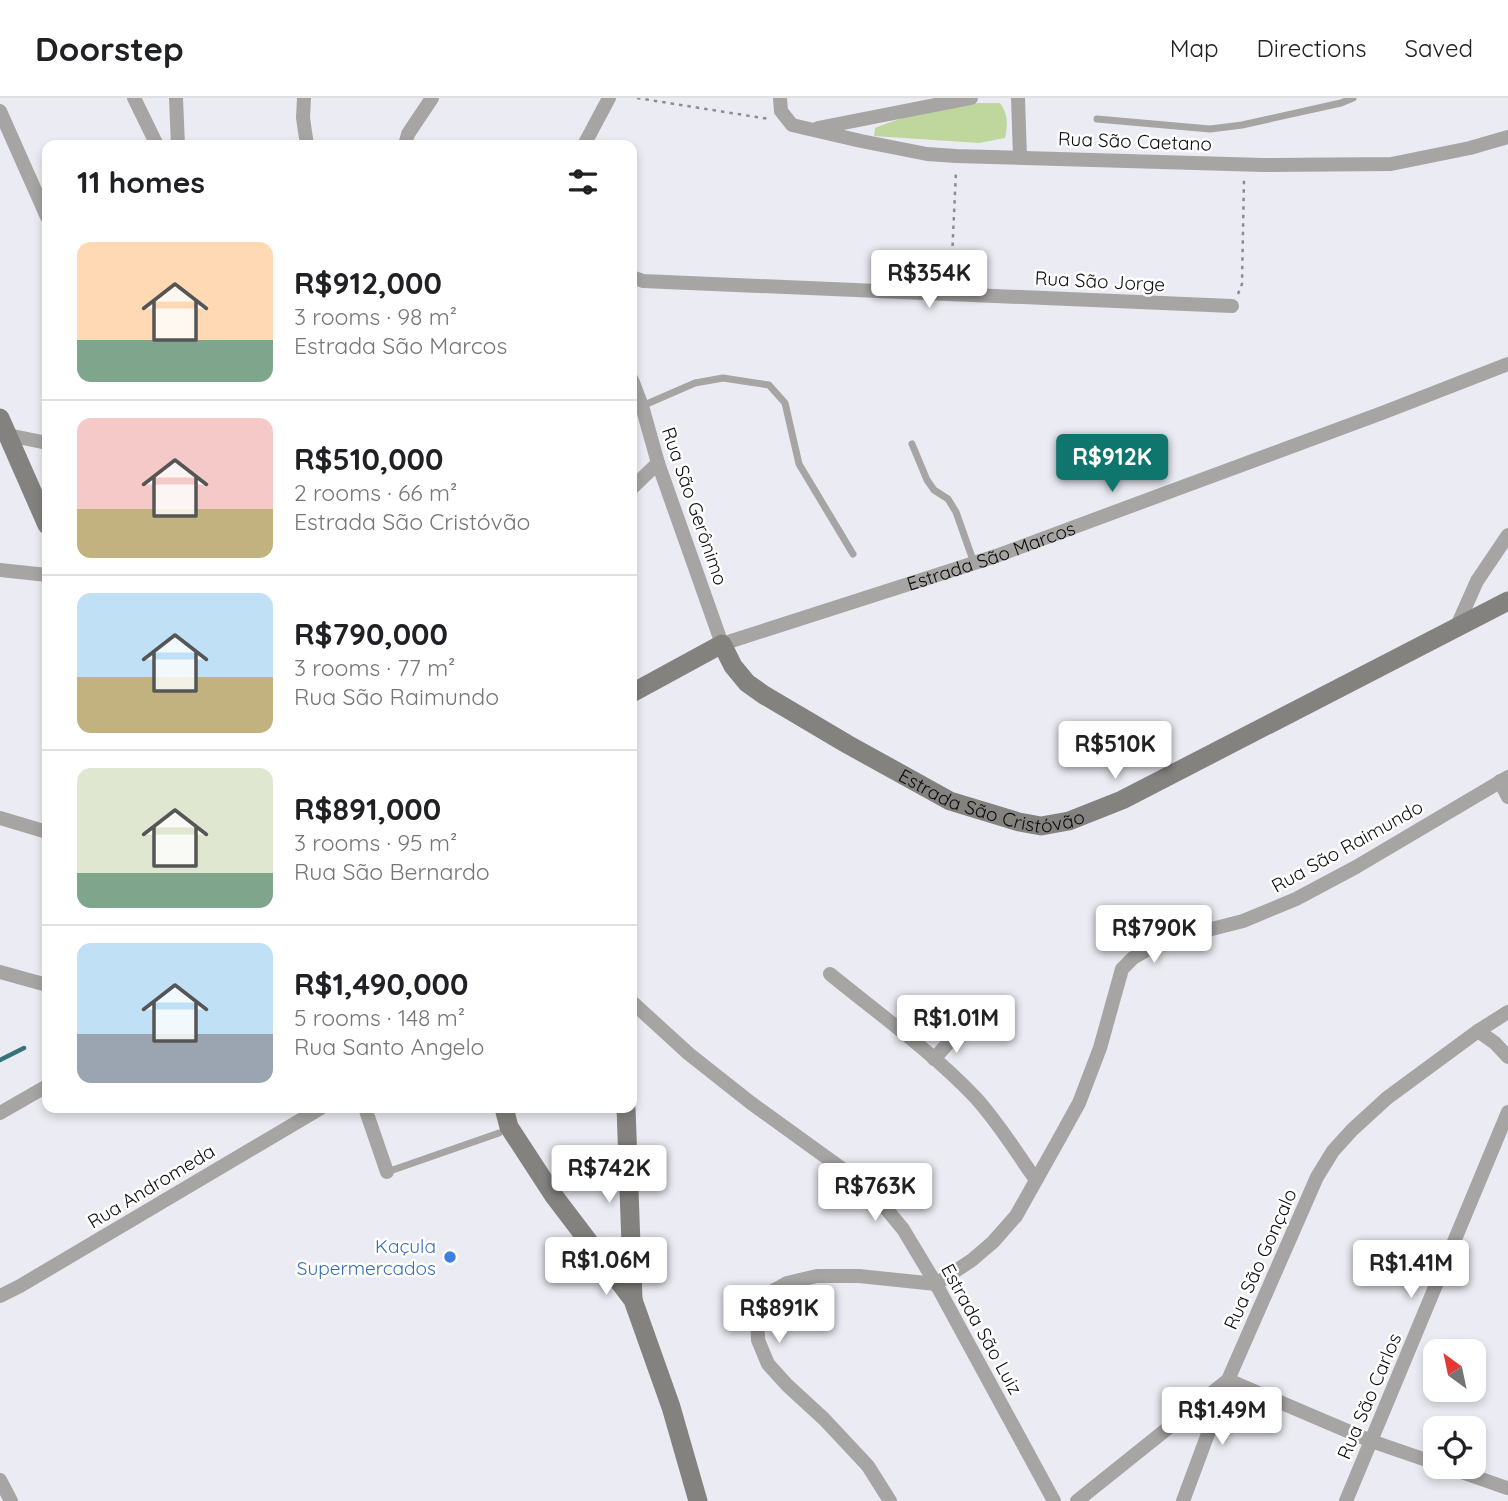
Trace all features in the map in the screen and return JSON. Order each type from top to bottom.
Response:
[{"type":"street","points":[[134,98],[155,140]]},
{"type":"street","points":[[176,98],[178,140]]},
{"type":"street","points":[[304,98],[306,140]]},
{"type":"street","points":[[406,140],[432,98]]},
{"type":"street","points":[[587,140],[609,98]]},
{"type":"street","points":[[780,98],[781,111],[790,122]]},
{"type":"street","points":[[813,129],[971,98]]},
{"type":"street","points":[[1018,98],[1020,157]]},
{"type":"street","points":[[0,111],[42,206]]},
{"type":"street","name":"Rua São Caetano","points":[[790,122],[792,125],[927,154],[1244,164],[1391,164],[1470,148],[1508,137]]},
{"type":"street","name":"Rua São Jorge","points":[[637,279],[1232,306]]},
{"type":"street","name":"Estrada São Marcos","points":[[637,690],[722,644],[974,563],[1508,363]]},
{"type":"street","name":"Rua São Gerônimo","points":[[637,393],[658,463],[722,644]]},
{"type":"street","points":[[4,427],[42,441]]},
{"type":"street","points":[[4,427],[42,514]]},
{"type":"street","points":[[637,483],[658,463]]},
{"type":"street","points":[[1456,628],[1477,582],[1508,535]]},
{"type":"street","points":[[0,570],[42,574]]},
{"type":"street","name":"Estrada São Cristóvão","points":[[722,644],[733,666],[747,683],[846,744],[950,801],[1019,822],[1041,825],[1069,821],[1122,800],[1508,601]]},
{"type":"street","points":[[1504,779],[1508,797]]},
{"type":"street","name":"Rua São Raimundo","points":[[936,1284],[972,1260],[993,1242],[1016,1216],[1079,1103],[1100,1048],[1122,970],[1133,958],[1161,942],[1243,921],[1296,899],[1356,867],[1504,779]]},
{"type":"street","points":[[0,818],[42,831]]},
{"type":"street","points":[[0,972],[42,984]]},
{"type":"street","points":[[830,974],[934,1059],[975,1097],[1036,1180]]},
{"type":"street","points":[[934,1059],[982,1005]]},
{"type":"street","name":"Estrada São Luiz","points":[[637,1007],[689,1054],[852,1176],[878,1199],[903,1229],[936,1284],[1054,1501]]},
{"type":"street","name":"Rua São Gonçalo","points":[[1077,1501],[1228,1380],[1317,1177],[1333,1151],[1387,1098],[1508,1012]]},
{"type":"street","points":[[1478,1031],[1508,1057]]},
{"type":"street","points":[[0,1113],[42,1089]]},
{"type":"street","name":"Rua São Carlos","points":[[1346,1501],[1508,1112]]},
{"type":"street","name":"Rua Andromeda","points":[[0,1296],[313,1113]]},
{"type":"street","points":[[367,1113],[387,1172]]},
{"type":"street","points":[[505,1113],[509,1126],[554,1196],[633,1300]]},
{"type":"street","points":[[626,1113],[633,1300],[671,1407],[698,1501]]},
{"type":"street","points":[[890,1501],[868,1466],[768,1364],[758,1340],[757,1310],[769,1293],[787,1283],[817,1276],[859,1276],[936,1284]]},
{"type":"street","points":[[1183,1501],[1228,1380],[1371,1441],[1423,1459]]},
{"type":"street","points":[[1484,1479],[1508,1487],[1502,1501]]},
{"type":"street","points":[[0,1480],[11,1501]]},
{"type":"lane","points":[[1097,119],[1210,129],[1242,125],[1353,98]]},
{"type":"lane","points":[[642,406],[695,383],[723,378],[769,385],[785,403],[799,464],[853,554]]},
{"type":"lane","points":[[912,444],[927,480],[934,490],[948,499],[956,512],[974,563]]},
{"type":"lane","points":[[387,1172],[499,1133]]},
{"type":"path","points":[[638,98],[790,122]]},
{"type":"path","points":[[950,293],[957,156]]},
{"type":"path","points":[[1232,306],[1242,284],[1244,164]]},
{"type":"green space","points":[[979,103],[1000,103],[1007,120],[1005,138],[979,143],[874,136],[875,128],[902,118]]},
{"type":"waterway","points":[[0,1060],[24,1048]]},
{"type":"place","name":"Kaçula Supermercados","points":[[450,1257]]}]
